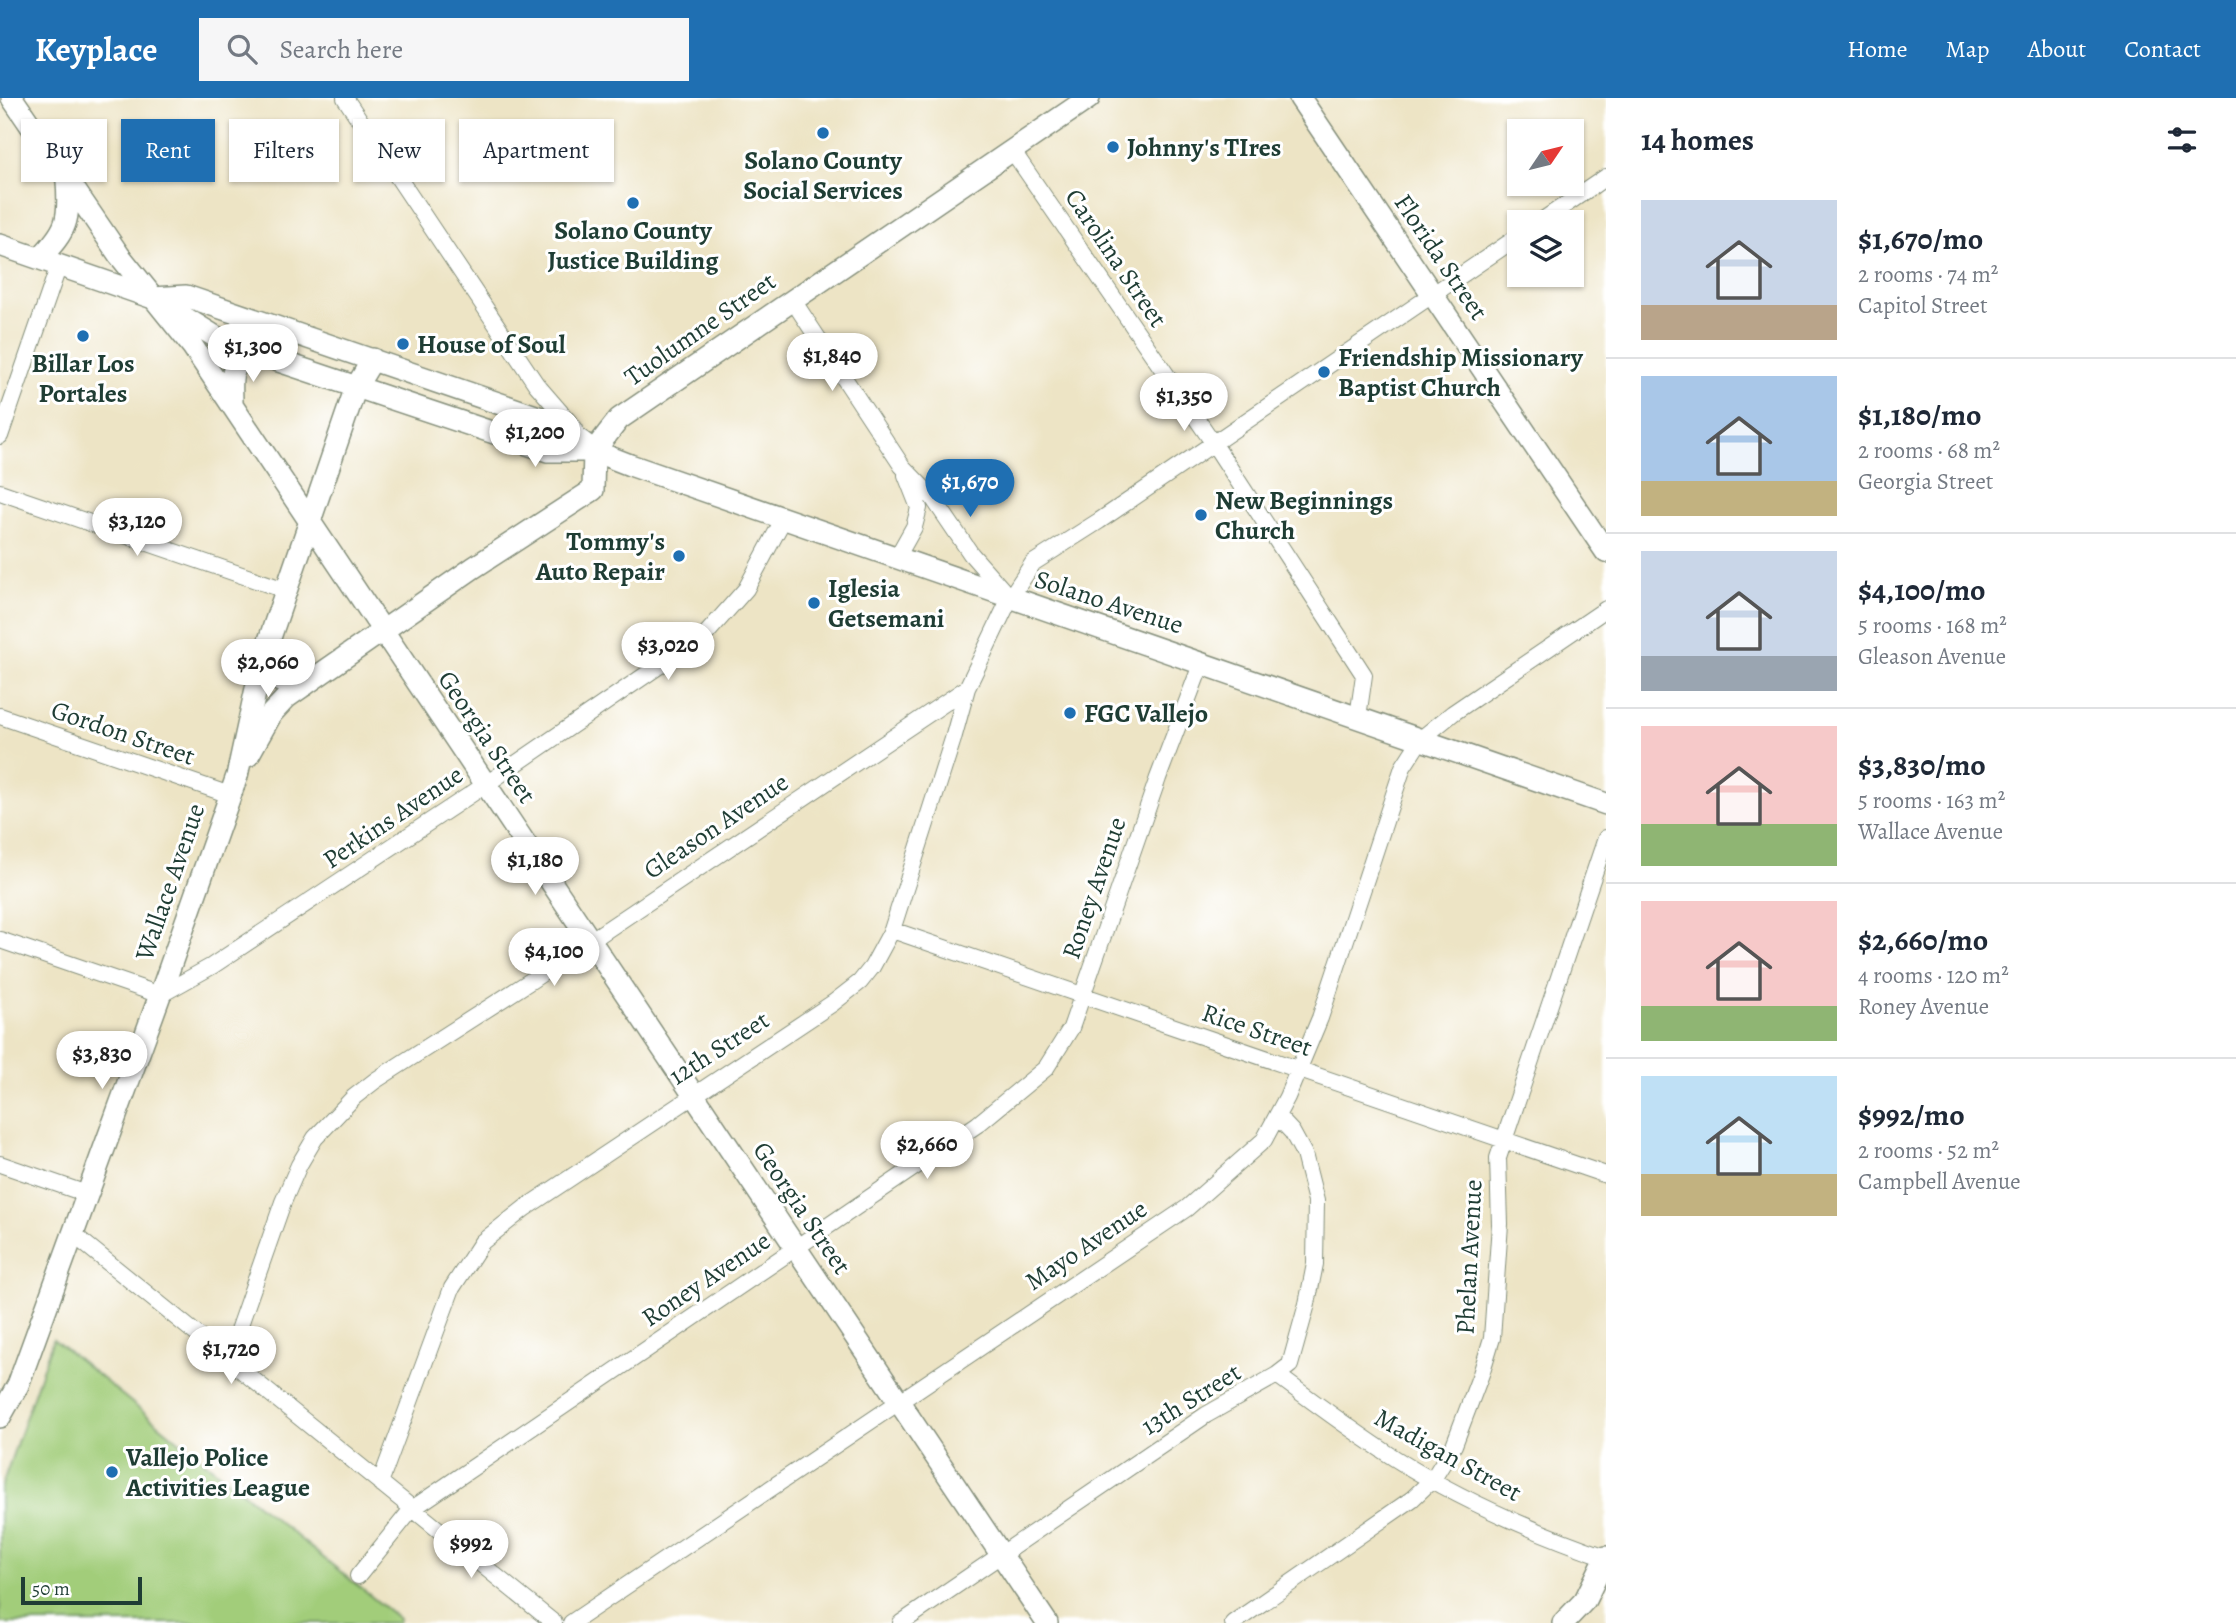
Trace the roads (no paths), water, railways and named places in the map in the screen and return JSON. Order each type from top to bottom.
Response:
[{"type":"main road","name":"Georgia Street","points":[[12,98],[26,119]]},
{"type":"main road","name":"Tuolumne Street","points":[[594,451],[619,419],[1089,98]]},
{"type":"main road","name":"Florida Street","points":[[1300,98],[1606,552]]},
{"type":"main road","points":[[50,262],[62,235],[69,208],[67,182]]},
{"type":"main road","name":"Georgia Street","points":[[69,182],[119,255],[193,347],[1047,1623]]},
{"type":"main road","name":"Solano Avenue","points":[[0,245],[153,298],[216,337],[252,352],[548,451],[594,451]]},
{"type":"main road","name":"Solano Avenue","points":[[153,298],[186,296],[373,359],[556,423],[594,451],[896,559],[1202,662],[1606,804]]},
{"type":"main road","points":[[232,405],[232,375],[237,363],[252,352]]},
{"type":"main road","name":"Wallace Avenue","points":[[1,1410],[18,1385],[160,995],[233,786],[262,661],[285,590],[356,387],[373,359]]},
{"type":"main road","points":[[233,786],[272,713],[286,698],[381,631],[593,490],[594,451]]},
{"type":"main road","points":[[262,661],[276,680],[305,685]]},
{"type":"main road","points":[[1563,1623],[1585,1600],[1606,1557]]},
{"type":"street","points":[[345,98],[536,384],[594,451]]},
{"type":"street","name":"Carolina Street","points":[[1013,150],[1214,444],[1364,675],[1358,717]]},
{"type":"street","points":[[1558,210],[1606,177]]},
{"type":"street","name":"12th Street","points":[[380,1483],[452,1288],[482,1242],[524,1208],[833,1003],[860,982],[872,967],[892,930],[957,729],[967,688],[1010,598],[1033,563],[1099,522],[1507,244]]},
{"type":"street","points":[[0,436],[50,262]]},
{"type":"street","points":[[792,299],[902,466],[933,498],[971,554],[1010,598]]},
{"type":"street","points":[[896,559],[914,527],[919,508],[902,466]]},
{"type":"street","points":[[0,492],[285,590]]},
{"type":"street","name":"Perkins Avenue","points":[[160,995],[212,966],[485,785],[707,633],[746,589],[784,518]]},
{"type":"street","name":"Mayo Avenue","points":[[571,1623],[1186,1208],[1264,1140],[1299,1070],[1320,1018],[1403,767],[1421,739],[1454,713],[1606,610]]},
{"type":"street","name":"Roney Avenue","points":[[358,1576],[412,1509],[978,1125],[1046,1068],[1071,1028],[1158,778],[1202,662]]},
{"type":"street","name":"Gleason Avenue","points":[[228,1359],[283,1202],[299,1165],[315,1139],[354,1097],[967,688]]},
{"type":"street","name":"Gordon Street","points":[[0,716],[233,786]]},
{"type":"street","name":"Phelan Avenue","points":[[1233,1623],[1412,1499],[1433,1479],[1454,1445],[1492,1338],[1500,1224],[1497,1158],[1606,838]]},
{"type":"street","name":"Rice Street","points":[[892,930],[1606,1175]]},
{"type":"street","points":[[0,940],[160,995]]},
{"type":"street","name":"13th Street","points":[[901,1623],[1206,1415],[1290,1365],[1315,1264],[1316,1201],[1304,1154],[1292,1132],[1277,1116]]},
{"type":"street","points":[[0,1164],[87,1194]]},
{"type":"street","points":[[73,1234],[554,1623]]},
{"type":"street","name":"Madigan Street","points":[[1277,1375],[1388,1453],[1472,1501],[1552,1538],[1606,1557]]},
{"type":"place","name":"Solano County Social Services","points":[[823,133]]},
{"type":"place","name":"Johnny's TIres","points":[[1113,147]]},
{"type":"place","name":"Solano County Justice Building","points":[[633,203]]},
{"type":"place","name":"Billar Los Portales","points":[[83,336]]},
{"type":"place","name":"House of Soul","points":[[403,344]]},
{"type":"place","name":"Friendship Missionary Baptist Church","points":[[1324,372]]},
{"type":"place","name":"New Beginnings Church","points":[[1201,515]]},
{"type":"place","name":"Tommy's Auto Repair","points":[[679,556]]},
{"type":"place","name":"Iglesia Getsemani","points":[[814,603]]},
{"type":"place","name":"FGC Vallejo","points":[[1070,713]]},
{"type":"place","name":"Vallejo Police Activities League","points":[[112,1472]]}]
